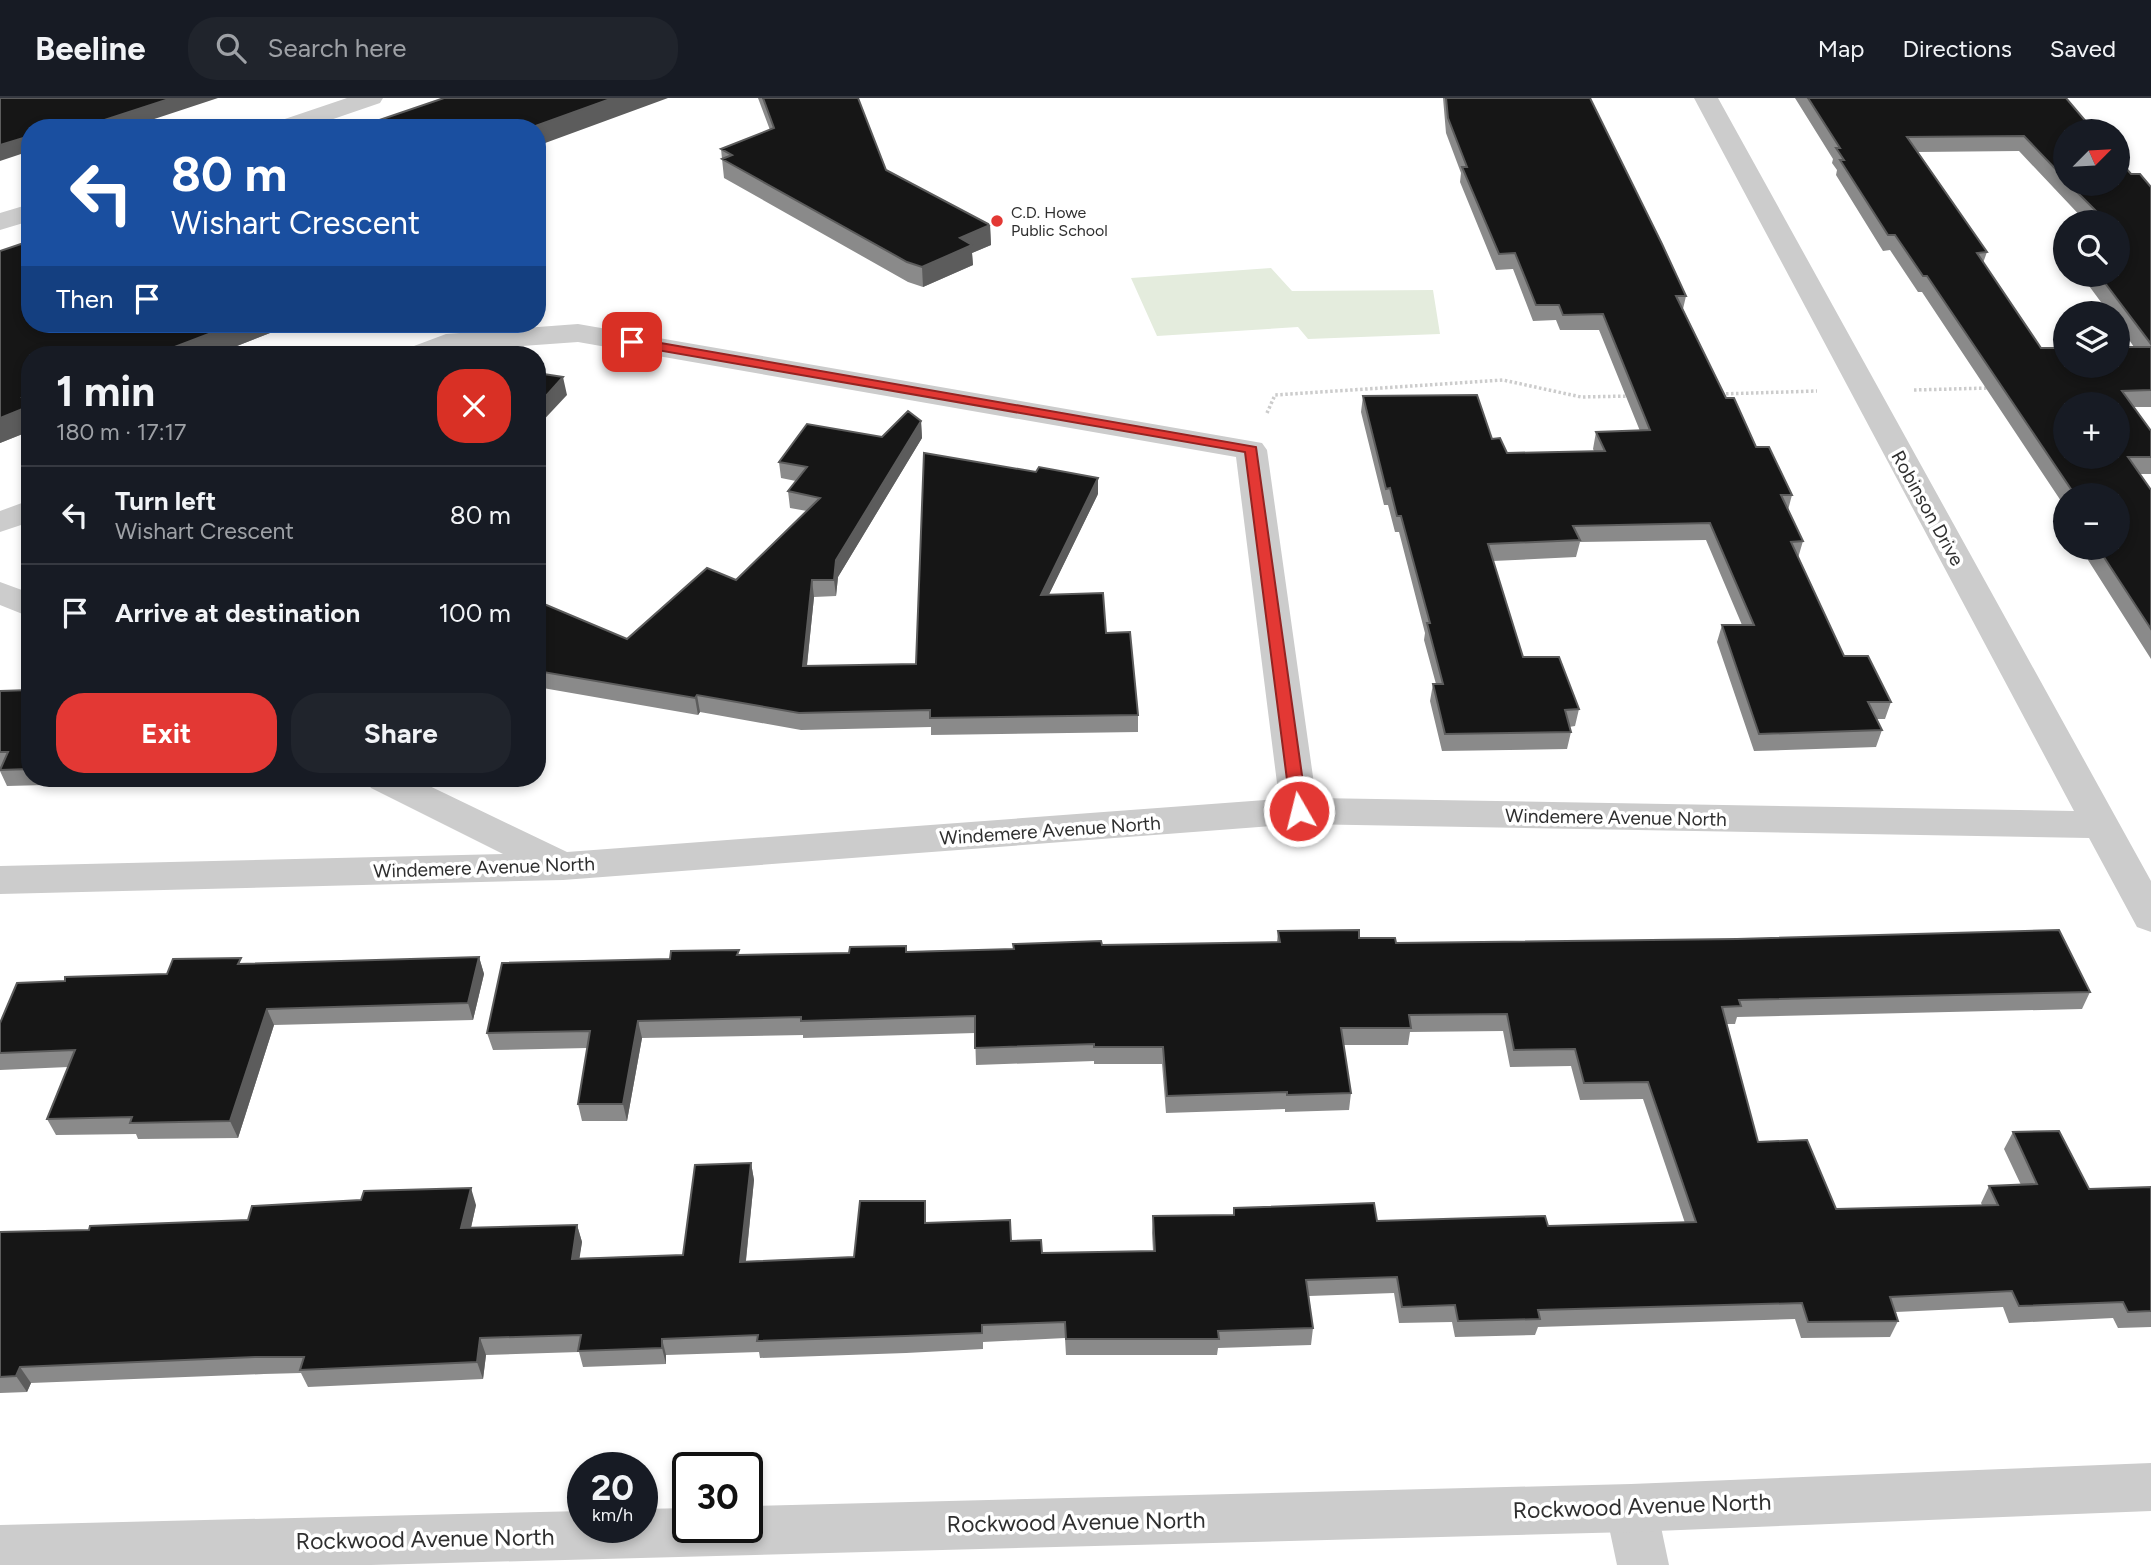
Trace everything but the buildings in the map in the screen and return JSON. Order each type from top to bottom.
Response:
[{"type":"street","points":[[309,119],[371,98]]},
{"type":"street","name":"Robinson Drive","points":[[1706,98],[2151,917]]},
{"type":"street","points":[[0,222],[21,215]]},
{"type":"street","points":[[438,346],[446,343],[578,333],[1251,450],[1299,811]]},
{"type":"street","points":[[0,522],[21,514]]},
{"type":"street","points":[[0,592],[21,602]]},
{"type":"street","points":[[400,787],[563,866]]},
{"type":"street","name":"Windemere Avenue North","points":[[0,880],[563,866],[1299,811],[2100,825]]},
{"type":"street","name":"Rockwood Avenue North","points":[[0,1550],[1631,1508],[2151,1487]]},
{"type":"street","points":[[1631,1508],[1643,1565]]},
{"type":"path","points":[[1251,450],[1275,395],[1503,380],[1581,397],[1635,396]]},
{"type":"path","points":[[1716,394],[2001,388]]},
{"type":"green space","points":[[1271,268],[1292,291],[1433,290],[1440,334],[1308,339],[1298,327],[1157,336],[1131,278]]},
{"type":"place","name":"C.D. Howe Public School","points":[[997,221]]},
{"type":"route","points":[[632,342],[1251,450],[1299,811]]}]
